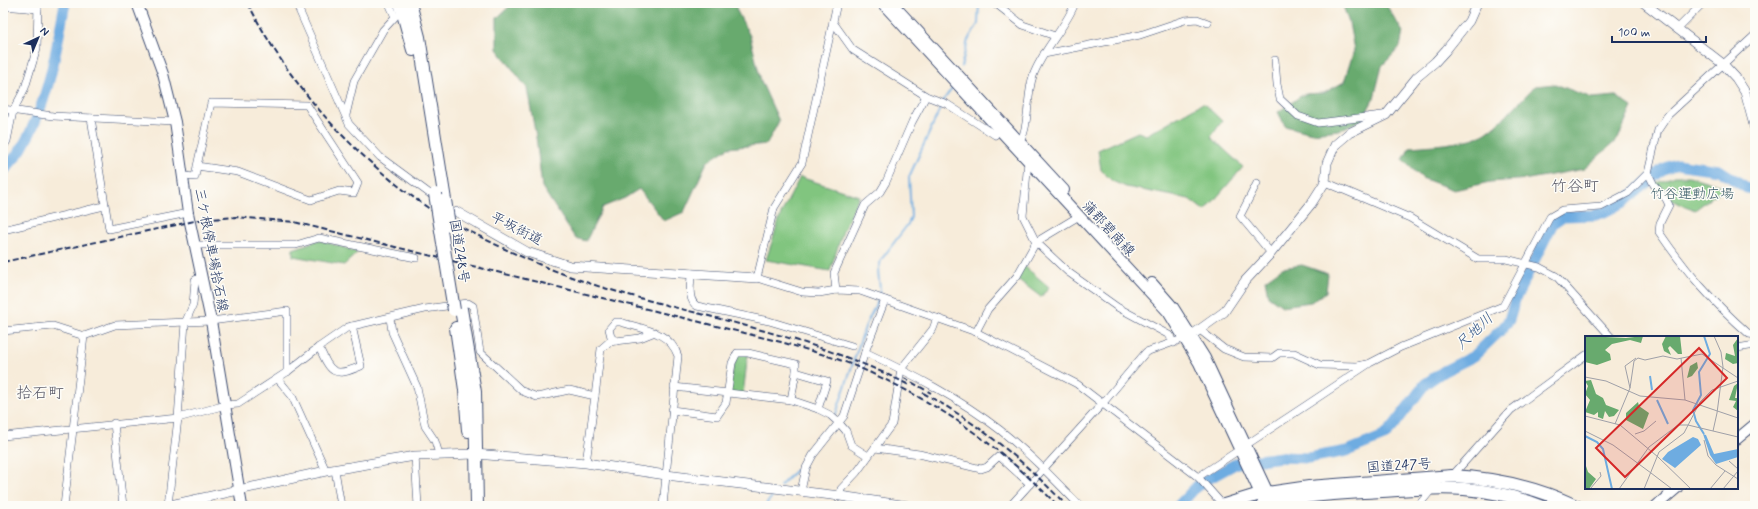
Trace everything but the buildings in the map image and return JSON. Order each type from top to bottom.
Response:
[{"type":"highway","name":"国道248号","points":[[400,3],[411,39],[440,197],[458,309],[477,506]]},
{"type":"highway","name":"国道248号","points":[[410,3],[419,37],[440,197]]},
{"type":"highway","name":"国道248号","points":[[469,506],[472,454]]},
{"type":"highway","name":"国道247号","points":[[1267,502],[1308,487],[1452,476],[1475,477],[1496,481],[1537,492],[1576,506]]},
{"type":"highway","name":"国道247号","points":[[1222,506],[1318,495],[1433,488],[1464,488],[1521,499],[1541,506]]},
{"type":"highway","points":[[1537,492],[1561,506]]},
{"type":"main road","name":"三ケ根停車場拾石線","points":[[136,3],[163,74],[175,122],[184,176],[188,213],[211,321],[242,506]]},
{"type":"main road","name":"蒲郡碧南線","points":[[882,3],[996,126],[1018,145],[1028,161],[1168,312],[1193,335]]},
{"type":"main road","name":"蒲郡碧南線","points":[[892,3],[1018,145],[1167,301],[1193,335],[1205,358],[1267,502]]},
{"type":"main road","points":[[1738,438],[1755,424]]},
{"type":"main road","points":[[1656,506],[1677,489]]},
{"type":"street","name":"平坂街道","points":[[296,3],[349,124],[380,156],[423,191],[527,252],[570,266],[757,278],[802,292],[819,293],[836,290],[860,291],[976,332],[1077,384],[1201,480],[1222,506]]},
{"type":"street","points":[[346,115],[354,81],[384,30],[395,17],[389,3]]},
{"type":"street","points":[[757,278],[774,208],[802,163],[836,3]]},
{"type":"street","points":[[991,3],[999,6],[1023,25],[1055,36]]},
{"type":"street","points":[[1018,145],[1026,132],[1028,97],[1033,75],[1075,3]]},
{"type":"street","points":[[1010,506],[1103,403],[1146,352],[1193,335],[1224,312],[1245,281],[1271,253],[1311,204],[1325,182],[1327,163],[1335,145],[1349,133],[1386,115],[1417,76],[1435,62],[1446,50],[1469,21],[1477,3]]},
{"type":"street","points":[[1644,3],[1723,64],[1736,78],[1745,92],[1755,128]]},
{"type":"street","points":[[1677,29],[1703,3]]},
{"type":"street","points":[[3,6],[38,6],[37,48],[25,88],[13,111],[7,141],[3,146]]},
{"type":"street","points":[[1044,54],[1140,35],[1185,20],[1197,19],[1208,23]]},
{"type":"street","points":[[833,22],[853,50],[926,96],[942,102],[995,134],[996,126]]},
{"type":"street","points":[[1201,480],[1247,457],[1370,363],[1401,347],[1504,306],[1550,217],[1556,212],[1601,207],[1628,193],[1648,174],[1658,130],[1668,115],[1755,35]]},
{"type":"street","points":[[1275,60],[1276,84],[1280,99],[1298,116],[1318,123],[1386,115]]},
{"type":"street","points":[[836,290],[834,273],[865,205],[880,192],[886,182],[912,122],[926,96]]},
{"type":"street","points":[[184,176],[195,176],[197,166],[211,103],[307,105],[358,184],[354,193],[339,191],[311,200],[238,172],[197,166]]},
{"type":"street","points":[[3,109],[53,116],[175,122]]},
{"type":"street","points":[[91,118],[104,206],[109,229],[188,213]]},
{"type":"street","points":[[1028,161],[1023,216],[1036,242],[1068,272],[1118,307],[1169,335],[1174,343]]},
{"type":"street","points":[[1648,174],[1652,182],[1666,199],[1668,205],[1660,223],[1659,232],[1682,266],[1714,302],[1748,334],[1755,335]]},
{"type":"street","points":[[1325,182],[1410,218],[1478,259],[1506,259],[1548,270],[1556,276],[1610,336]]},
{"type":"street","points":[[1257,183],[1240,216],[1271,253]]},
{"type":"street","points":[[3,230],[104,206]]},
{"type":"street","points":[[976,332],[988,309],[1017,276],[1036,242],[1079,216]]},
{"type":"street","points":[[194,245],[296,245],[319,238],[416,258]]},
{"type":"street","points":[[691,273],[691,299],[692,303],[697,306],[769,321],[852,346]]},
{"type":"street","points":[[202,276],[195,280],[193,305],[185,323],[178,418],[167,506],[331,470],[415,456],[439,454],[472,454],[586,463],[666,475],[778,488],[908,506]]},
{"type":"street","points":[[801,491],[806,468],[813,455],[844,416],[865,352],[880,299]]},
{"type":"street","points":[[3,436],[49,432],[114,423],[178,418],[226,405],[238,404],[278,379],[319,346],[352,326],[425,309],[468,303],[473,306],[480,352],[522,391],[537,397],[569,390],[595,396]]},
{"type":"street","points":[[3,331],[53,326],[84,336],[115,325],[211,321],[288,311],[287,372]]},
{"type":"street","points":[[390,318],[392,332],[417,387],[425,426],[435,441],[439,454]]},
{"type":"street","points":[[840,496],[841,489],[857,472],[892,424],[901,369],[933,329],[937,318]]},
{"type":"street","points":[[616,341],[611,337],[610,329],[615,322],[655,332],[664,336],[675,347],[678,356],[663,506]]},
{"type":"street","points":[[319,346],[328,366],[338,373],[344,374],[361,366],[352,326]]},
{"type":"street","points":[[586,463],[601,349],[609,342],[640,338],[655,332]]},
{"type":"street","points":[[1193,335],[1244,357],[1272,358],[1279,353],[1294,353],[1320,365],[1357,366],[1370,363]]},
{"type":"street","points":[[64,506],[84,336]]},
{"type":"street","points":[[1738,348],[1755,345]]},
{"type":"street","points":[[672,410],[716,416],[726,404],[732,363],[737,353],[748,352],[796,364],[791,400]]},
{"type":"street","points":[[865,352],[950,395],[999,430],[1044,468],[1080,506]]},
{"type":"street","points":[[1452,476],[1511,410],[1585,356]]},
{"type":"street","points":[[796,372],[827,381],[818,409]]},
{"type":"street","points":[[278,379],[292,396],[331,470],[341,506]]},
{"type":"street","points":[[674,387],[791,400],[818,409],[830,415],[839,423],[846,431],[851,445],[868,456]]},
{"type":"street","points":[[114,423],[122,506]]},
{"type":"street","points":[[875,448],[919,454],[981,470],[988,467],[999,456],[1030,484]]},
{"type":"street","points":[[415,456],[418,506]]},
{"type":"street","points":[[1418,506],[1433,488]]},
{"type":"green space","points":[[513,3],[738,3],[736,9],[750,36],[761,81],[779,121],[767,144],[728,148],[707,162],[684,212],[664,221],[639,189],[625,198],[603,207],[586,241],[575,238],[542,187],[536,137],[527,88],[497,49],[497,18]]},
{"type":"green space","points":[[1342,3],[1385,3],[1403,32],[1400,47],[1382,66],[1374,98],[1362,120],[1339,130],[1312,133],[1285,126],[1278,112],[1304,94],[1324,93],[1344,82],[1354,50],[1349,23]]},
{"type":"green space","points":[[1555,84],[1592,98],[1616,96],[1632,107],[1618,139],[1584,169],[1529,179],[1490,182],[1454,190],[1422,178],[1403,160],[1410,147],[1437,145],[1472,139],[1486,133],[1516,106],[1535,86]]},
{"type":"green space","points":[[1203,103],[1222,121],[1211,137],[1243,167],[1205,211],[1189,199],[1126,187],[1112,181],[1101,170],[1098,150],[1138,132],[1146,135]]},
{"type":"green space","name":"竹谷運動広場","points":[[1674,176],[1689,176],[1725,187],[1695,210],[1668,199],[1655,184]]},
{"type":"green space","points":[[800,177],[859,196],[843,231],[830,271],[766,260],[781,214]]},
{"type":"green space","points":[[319,240],[358,252],[344,265],[293,256],[293,249]]},
{"type":"green space","points":[[1023,265],[1049,287],[1041,297],[1016,278]]},
{"type":"green space","points":[[1302,265],[1328,274],[1326,292],[1311,302],[1282,306],[1268,296],[1265,280],[1282,268]]},
{"type":"green space","points":[[737,353],[748,353],[743,395],[727,393]]},
{"type":"waterway","points":[[3,172],[22,148],[31,131],[45,96],[65,3]]},
{"type":"waterway","points":[[961,67],[968,40],[978,24],[979,3]]},
{"type":"waterway","points":[[836,414],[865,327],[878,300],[880,288],[878,272],[881,260],[908,224],[911,217],[909,177],[945,98],[952,89]]},
{"type":"waterway","name":"尺地川","points":[[1178,506],[1199,484],[1237,463],[1281,457],[1308,458],[1347,451],[1384,436],[1392,428],[1425,384],[1444,371],[1474,356],[1503,328],[1509,320],[1516,297],[1553,223],[1563,216],[1596,215],[1604,212],[1624,202],[1663,169],[1677,164],[1719,170],[1747,188],[1755,189]]},
{"type":"waterway","points":[[780,486],[796,470]]},
{"type":"waterway","points":[[765,506],[776,491]]},
{"type":"railway","points":[[248,3],[282,62],[325,116],[373,165],[432,211],[444,218],[492,243],[563,274],[618,292],[803,342],[874,369],[909,385]]},
{"type":"railway","points":[[3,262],[199,220],[236,217],[294,222],[781,342],[841,360],[916,395],[966,427],[1013,463],[1058,506]]},
{"type":"railway","points":[[904,378],[931,393]]},
{"type":"railway","points":[[923,393],[943,404],[981,430],[1017,458],[1067,506]]},
{"type":"district","name":"竹谷町","points":[[1575,185]]},
{"type":"district","name":"拾石町","points":[[40,392]]}]
